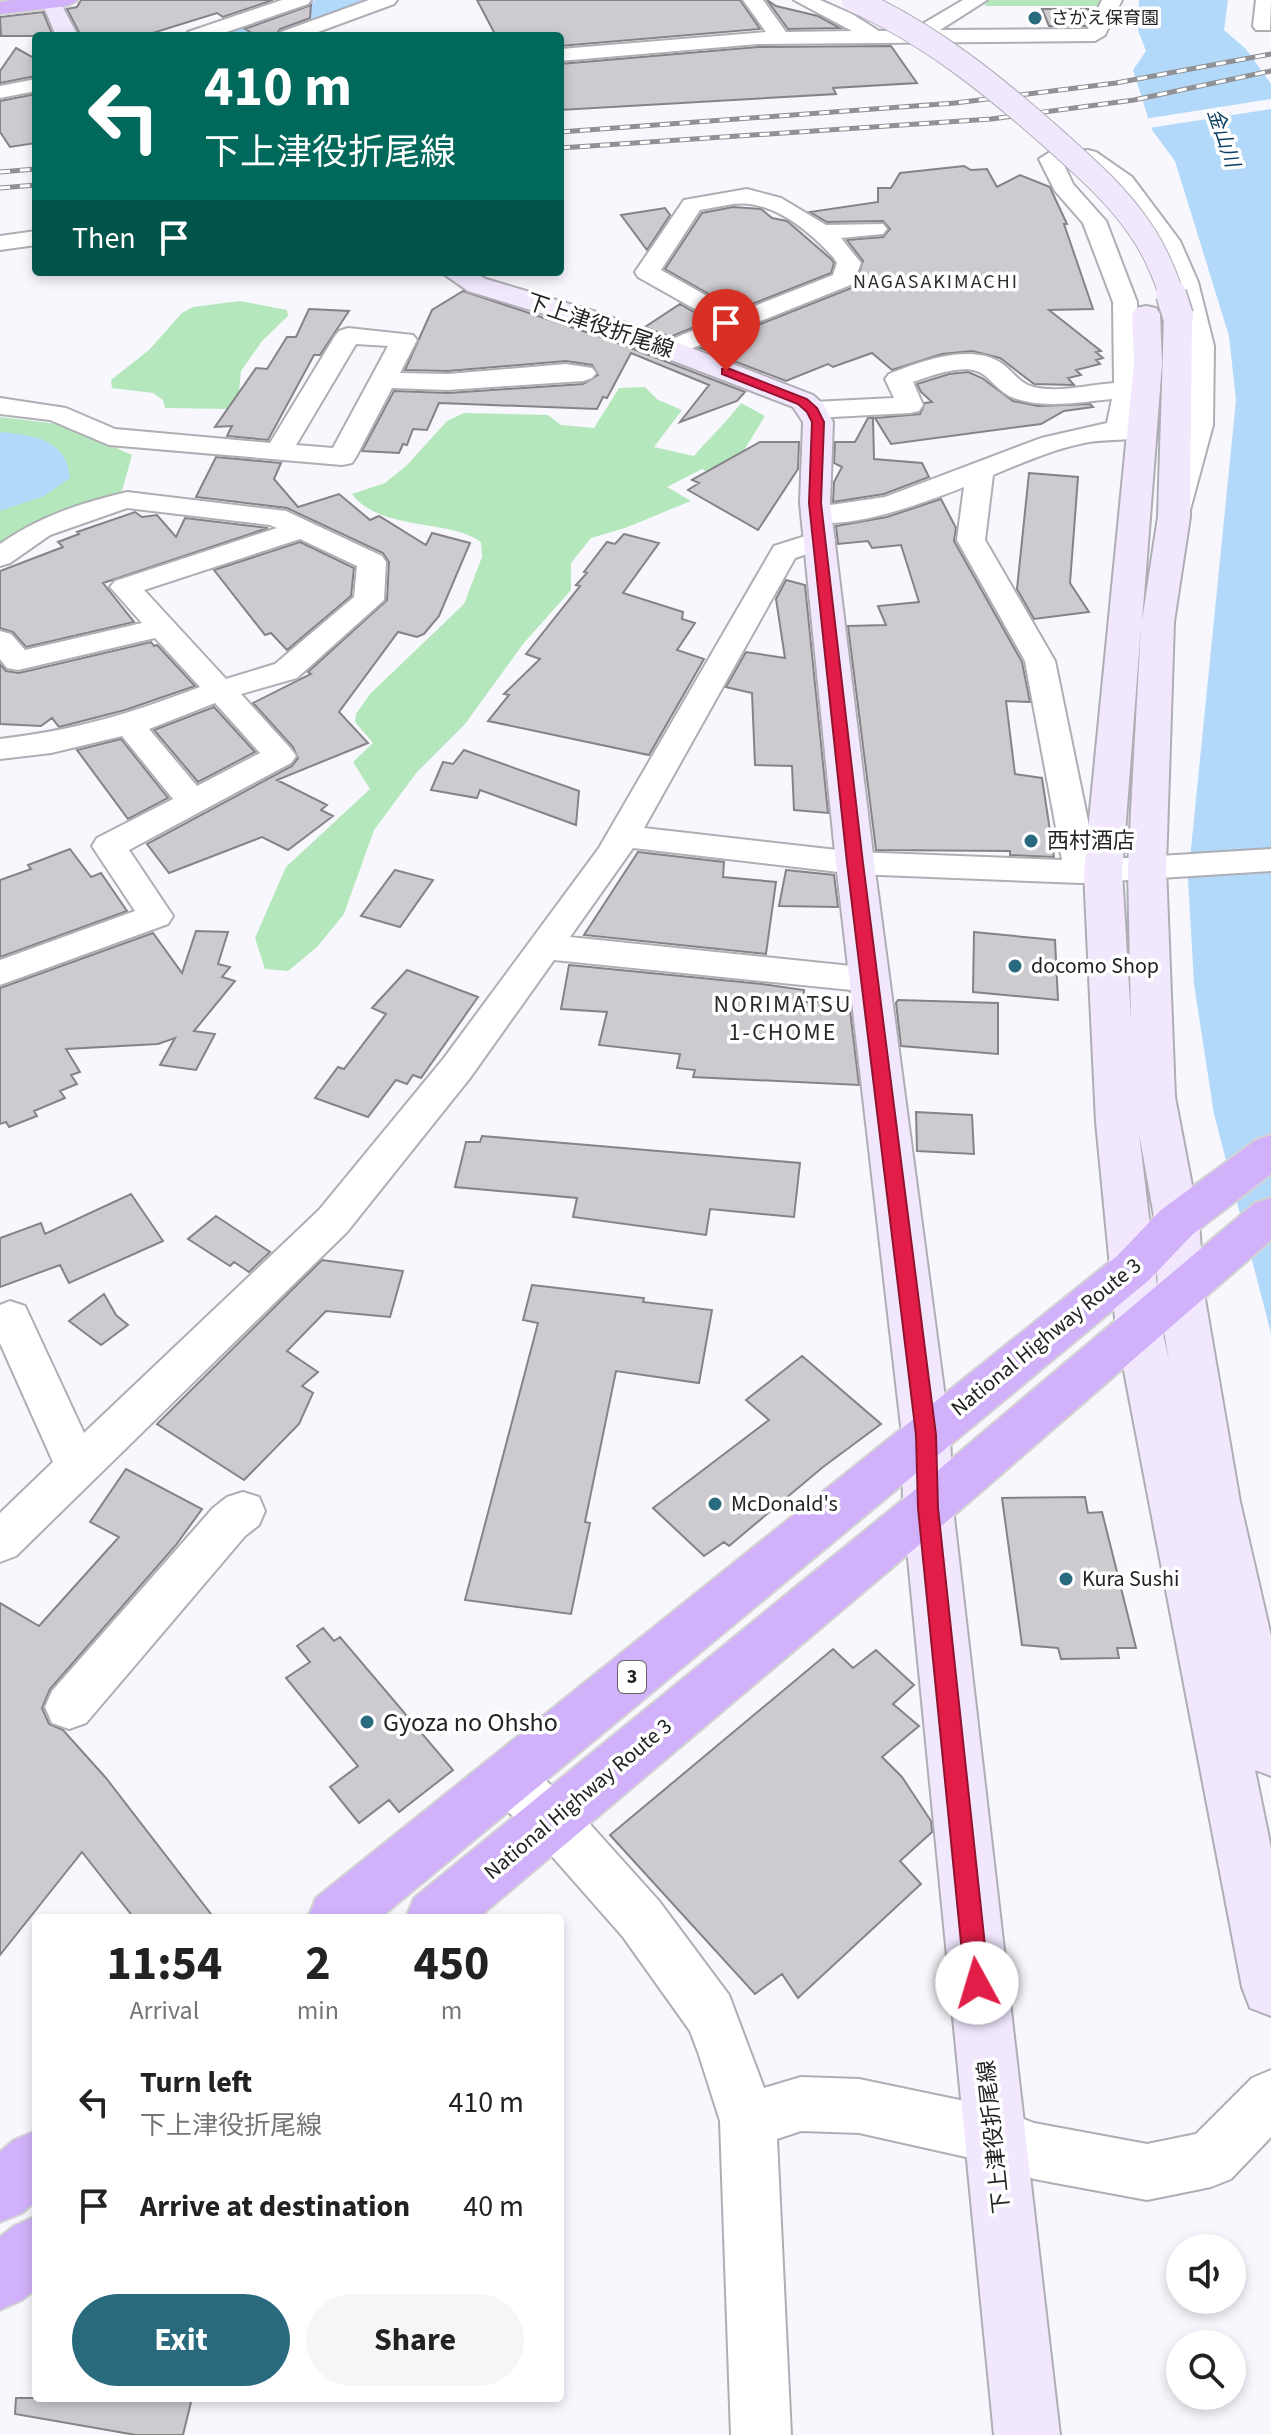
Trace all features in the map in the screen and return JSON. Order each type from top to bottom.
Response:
[{"type":"highway","points":[[0,8],[58,1]]},
{"type":"highway","name":"National Highway Route 3","points":[[341,1914],[1133,1268],[1177,1222],[1271,1151]]},
{"type":"highway","name":"National Highway Route 3","points":[[439,1914],[928,1508],[1255,1229]]},
{"type":"highway","points":[[0,2191],[32,2165]]},
{"type":"highway","points":[[0,2278],[32,2251]]},
{"type":"street","points":[[207,32],[301,0]]},
{"type":"street","points":[[299,32],[387,0]]},
{"type":"street","points":[[753,0],[780,37]]},
{"type":"street","points":[[804,0],[845,18],[875,38]]},
{"type":"street","points":[[822,0],[875,23],[960,80],[1077,189],[1110,230],[1136,281],[1162,315]]},
{"type":"street","points":[[854,0],[902,23],[952,54],[1103,184],[1139,228],[1166,275],[1162,315],[1174,517]]},
{"type":"street","points":[[873,0],[950,37],[995,66]]},
{"type":"street","points":[[931,27],[977,0]]},
{"type":"street","points":[[564,55],[780,37],[1095,35],[1112,0]]},
{"type":"street","points":[[1263,26],[1266,0]]},
{"type":"street","points":[[58,1],[66,32]]},
{"type":"street","points":[[0,92],[32,86]]},
{"type":"street","points":[[0,113],[24,109]]},
{"type":"street","points":[[1092,872],[1130,429],[1125,302],[1094,221],[1063,186],[1050,159],[1088,157],[1124,182],[1168,241],[1186,282],[1201,346],[1200,425],[1174,517],[1158,622],[1147,867],[1154,1097],[1177,1222],[1181,1293],[1215,1502],[1271,1751]]},
{"type":"street","points":[[669,349],[844,279],[849,263],[846,257],[821,232],[769,199],[748,196],[692,205],[647,272],[733,321]]},
{"type":"street","points":[[821,232],[875,229]]},
{"type":"street","points":[[0,243],[32,239]]},
{"type":"street","name":"下上津役折尾線","points":[[461,276],[477,285],[593,320],[803,401],[813,410],[818,422],[819,527],[855,863],[926,1435],[928,1508],[1027,2435]]},
{"type":"street","points":[[1130,429],[1162,315]]},
{"type":"street","points":[[0,406],[50,409],[81,421],[109,437],[342,457],[404,340],[348,336],[279,450]]},
{"type":"street","points":[[813,410],[910,405],[898,379],[919,370],[967,363],[985,364],[1020,392],[1051,395],[1127,390]]},
{"type":"street","points":[[384,380],[448,382],[583,373]]},
{"type":"street","points":[[0,1542],[333,1221],[457,1068],[622,836],[784,552],[819,527],[899,503],[980,470],[1089,433],[1130,429]]},
{"type":"street","points":[[127,500],[142,439]]},
{"type":"street","points":[[980,470],[971,540],[1040,661],[1092,872],[1139,1329],[1271,1987]]},
{"type":"street","points":[[0,557],[40,529],[91,509],[127,500],[276,517],[372,562],[369,600],[286,671],[219,691],[129,725],[51,743],[0,749]]},
{"type":"street","points":[[0,973],[156,916],[109,846],[191,800],[280,756],[125,587],[300,530]]},
{"type":"street","points":[[0,640],[18,661],[160,628]]},
{"type":"street","points":[[129,725],[191,800]]},
{"type":"street","points":[[622,836],[855,863],[1092,872],[1271,860]]},
{"type":"street","points":[[546,947],[871,980]]},
{"type":"street","points":[[10,1318],[70,1452]]},
{"type":"street","points":[[69,1707],[229,1522],[243,1511]]},
{"type":"street","points":[[508,1779],[553,1820],[641,1919],[710,2014],[748,2121],[761,2435]]},
{"type":"street","points":[[748,2121],[801,2104],[859,2106],[993,2135],[1034,2151],[1147,2172],[1211,2159],[1271,2097]]},
{"type":"green space","points":[[989,0],[1104,0],[1101,6],[984,6]]},
{"type":"green space","points":[[240,301],[287,310],[288,316],[262,341],[241,371],[238,402],[231,409],[165,408],[163,400],[153,393],[112,388],[111,380],[149,350],[182,313],[193,307]]},
{"type":"green space","points":[[645,387],[658,400],[682,410],[654,447],[694,456],[741,403],[765,416],[738,460],[713,475],[702,469],[667,487],[691,501],[625,528],[591,538],[571,563],[571,590],[523,644],[465,724],[417,772],[374,830],[344,914],[317,947],[288,971],[265,969],[255,938],[286,867],[370,789],[353,762],[373,743],[355,722],[356,714],[370,694],[464,604],[482,557],[481,542],[468,535],[379,514],[364,506],[352,494],[385,483],[407,465],[447,421],[464,413],[548,415],[561,425],[594,428],[619,388]]},
{"type":"green space","points":[[0,417],[66,425],[132,455],[122,491],[0,548]]},
{"type":"water","points":[[316,0],[377,0],[287,32],[227,32]]},
{"type":"water","name":"金山川","points":[[1139,0],[1228,0],[1224,30],[1246,49],[1271,84],[1271,1333],[1214,1114],[1194,984],[1188,879],[1236,400],[1229,336],[1175,161],[1152,130],[1133,70],[1146,51],[1138,30]]},
{"type":"water","points":[[0,432],[36,438],[55,447],[67,465],[70,478],[44,496],[0,511]]},
{"type":"pier","points":[[1271,99],[1271,109],[1149,128],[1144,119]]},
{"type":"building","points":[[81,0],[273,0],[223,17],[217,13],[156,32],[79,32],[67,9],[77,7]]},
{"type":"building","points":[[477,0],[740,0],[760,29],[564,46],[564,32],[494,32]]},
{"type":"building","points":[[767,0],[776,6],[818,16],[840,28],[788,29]]},
{"type":"building","points":[[311,5],[310,18],[278,32],[250,32],[245,29]]},
{"type":"building","points":[[1042,9],[1092,9],[1092,13],[1086,26],[1049,26]]},
{"type":"building","points":[[43,12],[51,32],[32,32],[32,36],[1,36],[0,17]]},
{"type":"building","points":[[891,46],[917,83],[833,88],[836,94],[564,110],[564,64],[758,47]]},
{"type":"building","points":[[16,48],[32,57],[32,77],[0,83],[0,71]]},
{"type":"building","points":[[32,95],[32,144],[10,147],[0,132],[0,101]]},
{"type":"building","points":[[964,166],[971,170],[987,169],[997,187],[1020,175],[1050,187],[1067,224],[1064,224],[1093,309],[1049,310],[1101,351],[1096,352],[1103,358],[1096,360],[1100,364],[1076,370],[1081,375],[1068,378],[1074,385],[1034,384],[1000,358],[972,351],[942,354],[892,370],[872,353],[833,367],[828,364],[786,381],[700,348],[854,287],[863,261],[847,240],[883,237],[890,229],[883,221],[827,222],[810,212],[878,202],[878,188],[891,188],[900,173]]},
{"type":"building","points":[[733,207],[761,209],[772,218],[787,221],[831,259],[834,263],[831,273],[737,310],[665,269],[702,213]]},
{"type":"building","points":[[665,208],[670,215],[647,250],[621,215]]},
{"type":"building","points":[[463,291],[610,340],[745,392],[737,401],[680,422],[709,385],[631,353],[607,398],[603,397],[597,409],[439,403],[427,430],[413,429],[407,445],[403,444],[399,453],[362,451],[394,391],[448,393],[583,384],[598,375],[592,365],[566,361],[448,371],[405,370],[432,310]]},
{"type":"building","points":[[680,304],[709,321],[670,337],[645,327]]},
{"type":"building","points":[[309,309],[349,311],[320,355],[314,355],[268,440],[227,436],[232,426],[215,427],[256,368],[267,369],[287,337],[296,337]]},
{"type":"building","points":[[968,372],[982,378],[1013,401],[1038,406],[1090,404],[1093,407],[1064,411],[1041,424],[891,444],[875,418],[920,414],[925,403],[932,402],[917,384],[949,374]]},
{"type":"building","points":[[868,418],[873,418],[874,459],[922,463],[929,477],[884,494],[833,502],[834,482],[842,467],[834,463],[835,442],[855,442]]},
{"type":"building","points":[[760,442],[799,442],[798,469],[758,530],[688,490],[699,483],[692,480]]},
{"type":"building","points":[[216,457],[281,463],[274,479],[298,507],[339,494],[370,520],[379,516],[426,545],[432,533],[470,543],[439,616],[424,634],[417,637],[398,632],[339,712],[368,743],[277,780],[327,805],[321,810],[333,816],[288,850],[262,837],[169,873],[147,844],[292,766],[298,758],[293,747],[253,703],[311,674],[308,672],[387,600],[389,562],[383,553],[287,508],[196,497]]},
{"type":"building","points":[[1029,473],[1078,477],[1070,583],[1089,612],[1034,619],[1017,589]]},
{"type":"building","points":[[941,499],[956,528],[954,541],[1022,662],[1030,702],[1006,701],[1015,774],[1042,778],[1054,857],[1010,855],[1010,851],[876,850],[848,626],[886,625],[878,606],[919,602],[901,545],[872,548],[868,541],[838,544],[836,526],[887,517]]},
{"type":"building","points":[[135,512],[142,517],[157,515],[176,537],[185,518],[268,528],[103,583],[134,622],[26,647],[13,632],[0,628],[0,571],[63,547],[58,542],[79,534],[77,532]]},
{"type":"building","points":[[624,534],[659,543],[623,593],[683,612],[682,619],[695,623],[677,650],[704,659],[649,755],[488,721],[509,695],[504,694],[540,659],[526,654],[580,586],[576,585],[587,573],[584,572],[607,542],[615,544]]},
{"type":"building","points":[[300,542],[354,568],[351,596],[287,650],[271,633],[265,635],[214,570]]},
{"type":"building","points":[[786,580],[805,585],[828,813],[794,810],[792,766],[755,765],[752,693],[726,687],[746,652],[785,658],[776,599]]},
{"type":"building","points":[[151,642],[195,686],[125,710],[59,727],[52,718],[41,726],[0,724],[0,664],[6,671],[19,673]]},
{"type":"building","points":[[214,707],[255,752],[198,782],[154,730]]},
{"type":"building","points":[[121,739],[168,798],[128,819],[77,750]]},
{"type":"building","points":[[464,750],[579,791],[576,825],[480,790],[477,798],[431,790],[443,762],[453,764]]},
{"type":"building","points":[[70,849],[91,877],[101,873],[127,911],[0,957],[0,880],[31,869],[28,865]]},
{"type":"building","points":[[638,852],[724,862],[723,877],[776,882],[766,954],[584,935]]},
{"type":"building","points":[[395,870],[433,880],[400,927],[361,916]]},
{"type":"building","points":[[786,870],[834,875],[838,907],[779,906]]},
{"type":"building","points":[[196,931],[228,932],[218,964],[230,967],[222,977],[235,981],[194,1031],[215,1034],[196,1070],[160,1065],[175,1038],[158,1044],[66,1049],[80,1072],[71,1075],[77,1084],[60,1091],[65,1098],[34,1111],[37,1116],[9,1127],[6,1122],[0,1124],[0,988],[153,933],[182,973]]},
{"type":"building","name":"docomo Shop","points":[[974,932],[1055,940],[1058,1000],[973,992]]},
{"type":"building","points":[[569,965],[762,984],[804,990],[803,1002],[849,1002],[859,1085],[693,1077],[695,1070],[677,1068],[680,1054],[599,1045],[607,1012],[561,1009]]},
{"type":"building","points":[[407,970],[478,997],[421,1078],[413,1075],[407,1084],[396,1080],[368,1117],[315,1098],[338,1067],[344,1069],[386,1014],[372,1008]]},
{"type":"building","points":[[898,1000],[998,1003],[998,1054],[901,1046]]},
{"type":"building","points":[[916,1112],[972,1115],[974,1154],[917,1151]]},
{"type":"building","points":[[482,1136],[800,1163],[794,1217],[710,1209],[706,1235],[573,1217],[577,1198],[455,1187],[466,1142],[480,1142]]},
{"type":"building","points":[[131,1194],[163,1241],[69,1283],[60,1265],[0,1287],[0,1238],[41,1223],[45,1234]]},
{"type":"building","points":[[216,1216],[270,1252],[249,1272],[234,1262],[230,1266],[188,1239]]},
{"type":"building","points":[[322,1260],[403,1271],[390,1317],[326,1311],[287,1351],[318,1372],[302,1386],[313,1393],[299,1424],[244,1480],[157,1424]]},
{"type":"building","points":[[532,1285],[644,1298],[643,1302],[712,1310],[699,1383],[616,1371],[585,1522],[590,1523],[571,1614],[465,1600],[538,1323],[523,1320]]},
{"type":"building","points":[[104,1294],[116,1315],[128,1325],[101,1345],[69,1321]]},
{"type":"building","points":[[802,1356],[881,1424],[823,1467],[729,1546],[724,1542],[704,1556],[653,1508],[769,1420],[746,1400]]},
{"type":"building","points":[[126,1469],[202,1509],[176,1545],[50,1689],[42,1708],[49,1724],[63,1730],[106,1778],[211,1914],[131,1914],[82,1852],[0,1955],[0,1603],[39,1626],[119,1537],[90,1522]]},
{"type":"building","name":"Kura Sushi","points":[[1085,1497],[1088,1513],[1102,1512],[1136,1648],[1117,1648],[1119,1658],[1061,1659],[1058,1648],[1022,1645],[1002,1498]]},
{"type":"building","name":"Gyoza no Ohsho","points":[[323,1628],[334,1641],[340,1637],[453,1770],[399,1812],[389,1800],[359,1823],[330,1787],[358,1766],[286,1678],[310,1662],[297,1646]]},
{"type":"building","points":[[833,1649],[853,1668],[876,1650],[914,1685],[893,1704],[919,1726],[882,1757],[902,1777],[931,1821],[932,1832],[900,1861],[921,1884],[798,1998],[782,1974],[755,1994],[610,1835]]},
{"type":"building","points":[[16,2398],[32,2398],[32,2402],[191,2402],[183,2435],[136,2435],[15,2414]]},
{"type":"railway","points":[[564,132],[955,103],[1116,83],[1271,54]]},
{"type":"railway","points":[[564,148],[991,119],[1134,100],[1271,71]]},
{"type":"railway","points":[[0,172],[32,169]]},
{"type":"railway","points":[[0,188],[32,185]]},
{"type":"place","name":"さかえ保育園","points":[[1035,18]]},
{"type":"place","name":"西村酒店","points":[[1031,841]]},
{"type":"place","name":"docomo Shop","points":[[1015,966]]},
{"type":"place","name":"McDonald's","points":[[715,1504]]},
{"type":"place","name":"Kura Sushi","points":[[1066,1579]]},
{"type":"place","name":"Gyoza no Ohsho","points":[[367,1722]]},
{"type":"district","name":"NAGASAKIMACHI","points":[[936,282]]},
{"type":"district","name":"NORIMATSU 1-CHOME","points":[[783,1018]]},
{"type":"route","points":[[726,371],[803,401],[813,410],[818,422],[815,503],[855,863],[926,1435],[928,1508],[977,1983]]}]
